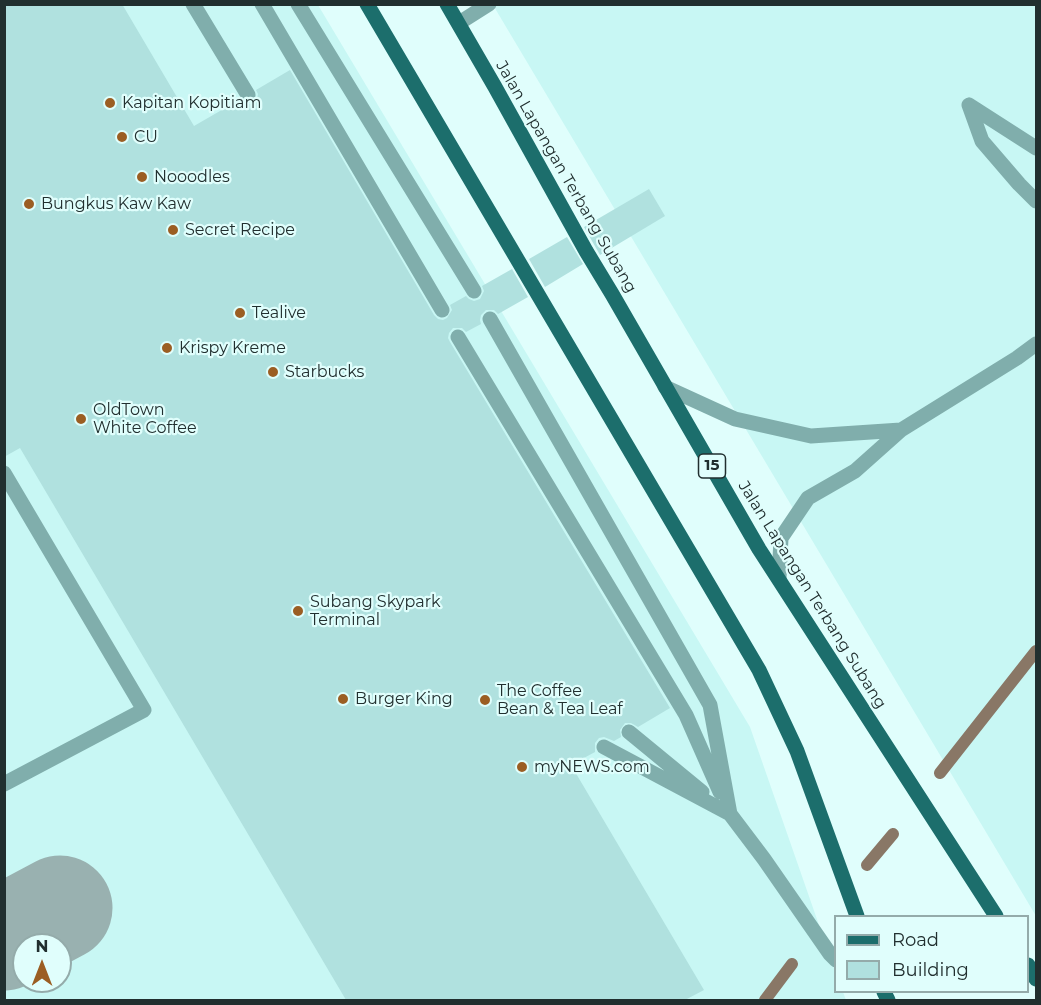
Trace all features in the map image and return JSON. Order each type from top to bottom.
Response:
[{"type":"main road","points":[[367,4],[759,669],[797,751],[857,915]]},
{"type":"main road","name":"Jalan Lapangan Terbang Subang","points":[[447,4],[586,251],[759,549],[995,915]]},
{"type":"lane","points":[[193,4],[248,95]]},
{"type":"lane","points":[[262,4],[442,310]]},
{"type":"lane","points":[[297,4],[474,291]]},
{"type":"lane","points":[[459,24],[489,4]]},
{"type":"lane","points":[[1036,148],[969,105],[982,141],[1036,201]]},
{"type":"lane","points":[[490,319],[710,705],[730,814]]},
{"type":"lane","points":[[458,337],[686,715],[730,814],[834,958]]},
{"type":"lane","points":[[779,579],[781,538],[808,498],[855,471],[901,429],[1036,344]]},
{"type":"lane","points":[[665,387],[735,418],[811,436],[901,429]]},
{"type":"lane","points":[[4,473],[144,710],[4,784]]},
{"type":"lane","points":[[629,732],[730,814]]},
{"type":"lane","points":[[604,747],[730,814]]},
{"type":"shaded area","points":[[5,5],[318,5],[750,727],[834,968],[834,993],[843,993],[846,1000],[5,1000]]},
{"type":"shaded area","points":[[493,5],[1036,5],[1036,916]]},
{"type":"building","name":"Subang Skypark Terminal","points":[[4,4],[122,4],[194,126],[239,100],[244,104],[253,104],[257,99],[256,90],[290,70],[438,319],[447,318],[452,310],[450,305],[466,296],[474,301],[480,299],[484,291],[482,286],[512,269],[528,297],[498,314],[494,310],[486,310],[481,315],[481,324],[466,332],[462,328],[453,328],[448,338],[670,708],[638,727],[625,723],[620,730],[621,737],[614,741],[604,737],[599,738],[595,743],[595,752],[571,765],[704,990],[685,1000],[346,1000],[20,448],[4,457]]},
{"type":"building","points":[[649,189],[665,216],[600,255],[584,227]]},
{"type":"building","points":[[567,237],[583,264],[545,287],[529,259]]},
{"type":"waterway","points":[[940,773],[1036,651]]},
{"type":"waterway","points":[[867,865],[893,834]]},
{"type":"waterway","points":[[765,1000],[792,964]]},
{"type":"taxiway","points":[[4,938],[60,908]]},
{"type":"place","name":"Kapitan Kopitiam","points":[[110,103]]},
{"type":"place","name":"CU","points":[[122,137]]},
{"type":"place","name":"Nooodles","points":[[142,177]]},
{"type":"place","name":"Bungkus Kaw Kaw","points":[[29,204]]},
{"type":"place","name":"Secret Recipe","points":[[173,230]]},
{"type":"place","name":"Tealive","points":[[240,313]]},
{"type":"place","name":"Krispy Kreme","points":[[167,348]]},
{"type":"place","name":"Starbucks","points":[[273,372]]},
{"type":"place","name":"OldTown White Coffee","points":[[81,419]]},
{"type":"place","name":"Subang Skypark Terminal","points":[[298,611]]},
{"type":"place","name":"Burger King","points":[[343,699]]},
{"type":"place","name":"The Coffee Bean & Tea Leaf","points":[[485,700]]},
{"type":"place","name":"myNEWS.com","points":[[522,767]]}]
